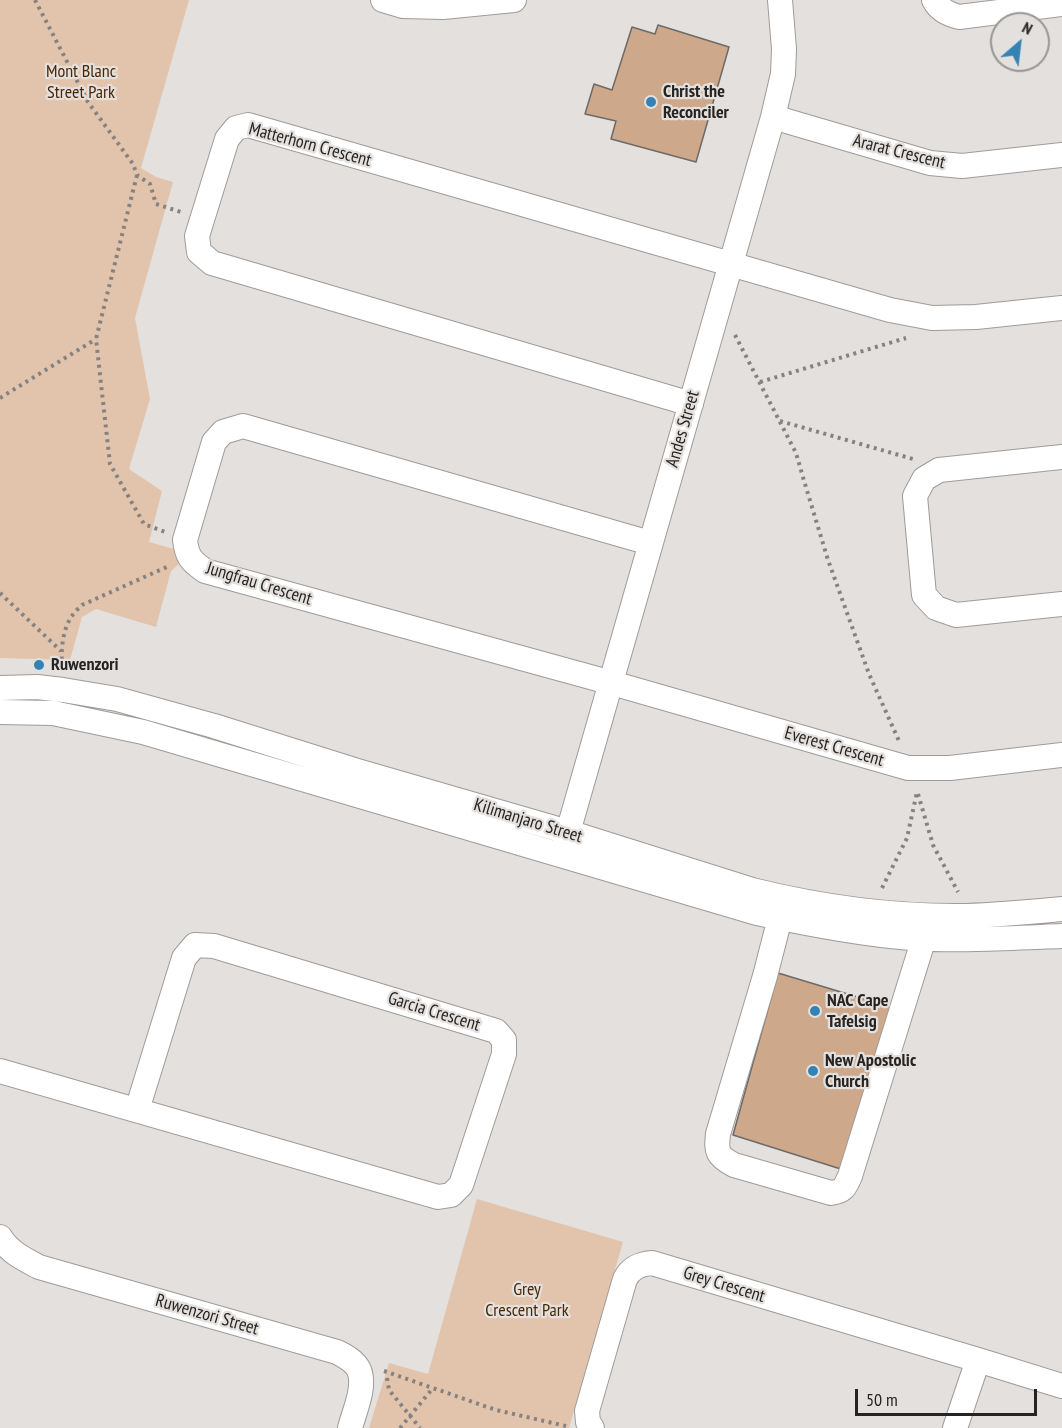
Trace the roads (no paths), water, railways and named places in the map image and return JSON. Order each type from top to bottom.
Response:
[{"type":"street","points":[[383,0],[404,6],[443,7],[514,0]]},
{"type":"street","name":"Andes Street","points":[[565,843],[773,117],[783,74],[784,49],[780,0]]},
{"type":"street","points":[[934,0],[941,10],[959,17],[1062,4]]},
{"type":"street","name":"Ararat Crescent","points":[[773,117],[930,163],[962,166],[1062,155]]},
{"type":"street","name":"Matterhorn Crescent","points":[[691,404],[213,263],[199,252],[196,236],[227,139],[236,128],[248,124],[730,265]]},
{"type":"street","points":[[730,265],[890,310],[932,318],[976,317],[1062,308]]},
{"type":"street","name":"Jungfrau Crescent","points":[[612,683],[205,571],[194,563],[186,547],[214,442],[223,432],[243,426],[651,543]]},
{"type":"street","points":[[1062,457],[939,470],[924,479],[915,496],[924,595],[936,608],[956,615],[1062,604]]},
{"type":"street","name":"Everest Crescent","points":[[612,683],[908,768],[950,768],[1062,755]]},
{"type":"street","name":"Kilimanjaro Street","points":[[0,688],[37,687],[117,699],[214,726],[354,770],[757,913],[840,930],[924,938],[980,940],[1062,936]]},
{"type":"street","name":"Kilimanjaro Street","points":[[0,712],[54,713],[143,732],[780,897],[837,907],[895,913],[963,916],[1062,909]]},
{"type":"street","points":[[780,918],[718,1134],[718,1154],[724,1160],[734,1164],[831,1193],[839,1192],[845,1187],[850,1176],[924,938]]},
{"type":"street","name":"Garcia Crescent","points":[[0,1071],[438,1197],[451,1194],[461,1185],[504,1054],[504,1040],[496,1031],[214,946],[195,945],[184,958],[138,1110]]},
{"type":"street","name":"Ruwenzori Street","points":[[0,1237],[19,1257],[39,1268],[337,1352],[349,1358],[359,1370],[362,1388],[350,1428]]},
{"type":"street","name":"Grey Crescent","points":[[592,1428],[588,1422],[587,1411],[625,1279],[632,1270],[652,1263],[1062,1386]]},
{"type":"street","points":[[955,1428],[978,1360]]},
{"type":"place","name":"Christ the Reconciler","points":[[651,102]]},
{"type":"place","name":"Ruwenzori","points":[[39,665]]},
{"type":"place","name":"NAC Cape Tafelsig","points":[[815,1011]]},
{"type":"place","name":"New Apostolic Church","points":[[813,1071]]},
{"type":"park label","name":"Mont Blanc Street Park","points":[[81,82]]},
{"type":"park label","name":"Grey Crescent Park","points":[[527,1300]]}]
